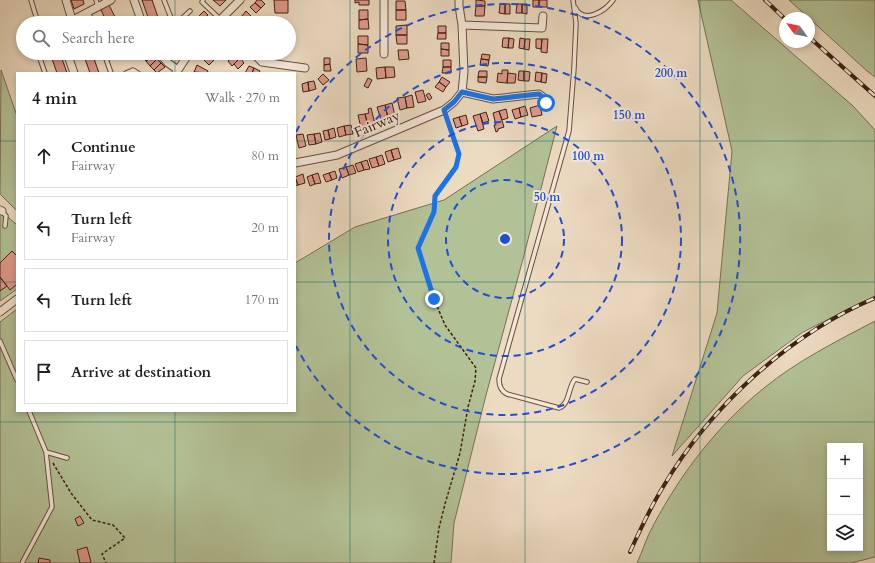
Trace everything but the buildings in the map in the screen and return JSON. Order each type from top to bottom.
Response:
[{"type":"street","points":[[66,0],[69,16]]},
{"type":"street","points":[[81,16],[97,4],[111,0]]},
{"type":"street","points":[[134,0],[140,16]]},
{"type":"street","points":[[226,16],[240,0]]},
{"type":"street","points":[[384,0],[384,54]]},
{"type":"street","points":[[459,0],[462,25],[464,72],[462,92],[493,99],[539,94],[543,97],[546,103]]},
{"type":"street","points":[[462,25],[542,28],[543,16]]},
{"type":"street","points":[[69,60],[74,72]]},
{"type":"street","points":[[165,60],[177,72],[185,60]]},
{"type":"street","points":[[260,60],[262,62],[305,68]]},
{"type":"street","name":"Fairway","points":[[296,163],[337,155],[444,110],[454,102],[462,92]]},
{"type":"street","points":[[0,312],[16,299]]},
{"type":"lane","points":[[31,0],[36,16]]},
{"type":"lane","points":[[164,0],[170,16]]},
{"type":"lane","points":[[574,1],[576,10],[588,16],[602,12],[609,7],[613,0]]},
{"type":"lane","points":[[201,1],[215,16]]},
{"type":"lane","points":[[574,1],[576,23],[569,131],[499,379],[499,384],[507,394],[559,408],[566,403],[570,387],[575,379],[587,382]]},
{"type":"lane","points":[[185,16],[190,11]]},
{"type":"lane","points":[[88,12],[90,16]]},
{"type":"lane","points":[[40,60],[45,72]]},
{"type":"lane","points":[[106,60],[111,72]]},
{"type":"lane","points":[[1,210],[6,216],[5,226]]},
{"type":"lane","points":[[0,341],[16,378]]},
{"type":"lane","points":[[22,563],[52,508],[46,452],[29,412]]},
{"type":"lane","points":[[46,452],[67,458]]},
{"type":"path","points":[[434,563],[439,528],[460,453],[468,407],[475,381],[476,368],[445,325],[434,299],[418,248],[434,212],[435,196],[456,167],[459,154],[444,110]]},
{"type":"path","points":[[46,452],[71,493],[92,520],[113,525],[125,538],[102,554],[106,563]]},
{"type":"green space","points":[[698,0],[731,0],[779,42],[779,48],[786,48],[853,106],[875,130],[875,296],[803,332],[743,376],[672,456],[717,313],[732,151]]},
{"type":"green space","points":[[789,0],[875,0],[875,77],[815,24],[815,12],[802,12]]},
{"type":"green space","points":[[1,70],[16,113],[16,210],[0,194]]},
{"type":"green space","points":[[557,126],[454,523],[451,563],[0,563],[0,322],[16,310],[16,412],[296,412],[296,262],[355,227],[444,200]]},
{"type":"green space","points":[[0,210],[16,224],[16,290],[0,301]]},
{"type":"green space","points":[[875,321],[875,557],[851,563],[637,563],[647,538],[676,486],[716,434],[764,388],[790,369]]},
{"type":"railway","points":[[765,0],[779,13]]},
{"type":"railway","points":[[815,42],[875,96]]},
{"type":"railway","points":[[630,552],[654,503],[682,457],[728,402],[754,376],[812,331],[843,313],[875,298]]},
{"type":"route","points":[[434,299],[418,248],[434,212],[435,196],[456,167],[459,154],[444,110],[454,102],[462,92],[493,99],[539,94],[543,97],[546,103]]}]
